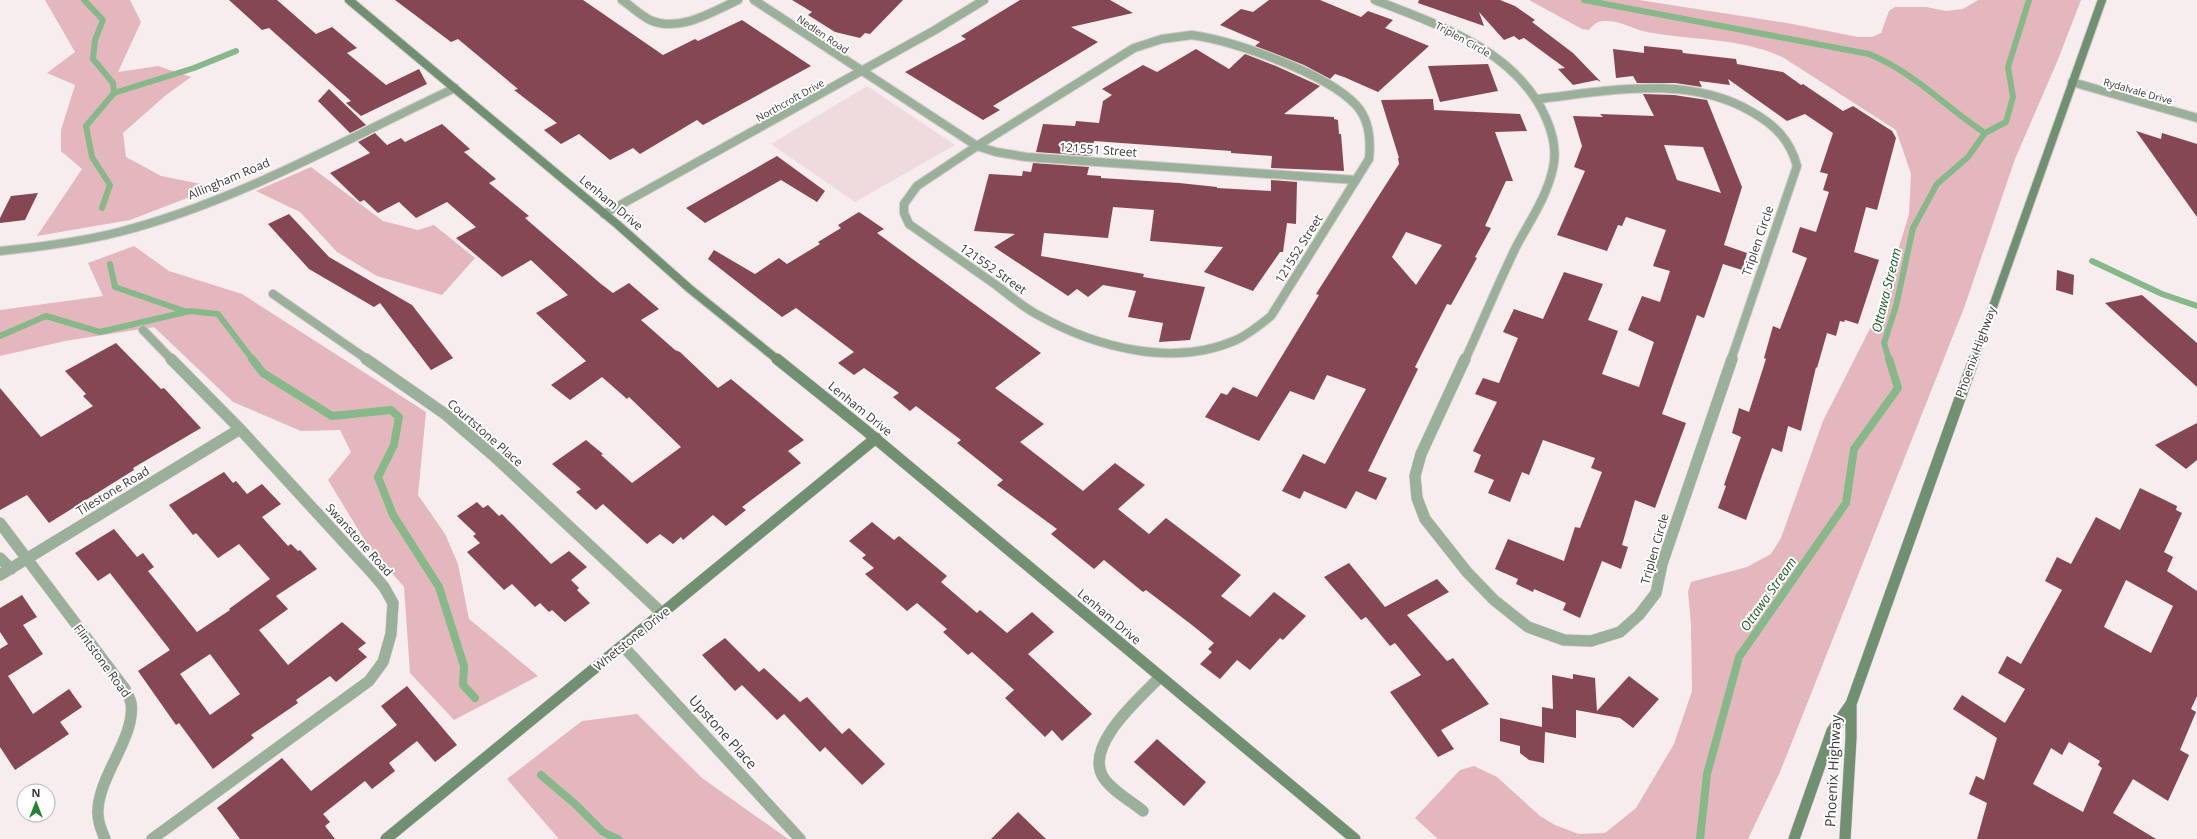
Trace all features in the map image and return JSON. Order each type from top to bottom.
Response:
[{"type":"street","name":"Lenham Drive","points":[[349,0],[604,214],[690,289],[876,438],[1355,839]]},
{"type":"street","points":[[622,0],[649,20],[662,24],[696,19],[738,0]]},
{"type":"street","name":"Nedlen Road","points":[[754,0],[862,72]]},
{"type":"street","name":"Northcroft Drive","points":[[604,214],[862,72],[984,0]]},
{"type":"street","name":"Triplen Circle","points":[[1375,0],[1431,22],[1486,51],[1522,80],[1538,99],[1548,117],[1555,154],[1553,168],[1547,187],[1520,238],[1421,454],[1415,476],[1417,498],[1425,519],[1438,537],[1494,600],[1528,627],[1564,640],[1591,641],[1620,632],[1639,614],[1656,593],[1662,564],[1797,166],[1789,142],[1771,123],[1751,109],[1726,98],[1695,90],[1667,88],[1538,99]]},
{"type":"street","name":"Phoenix Highway","points":[[1794,839],[1832,731],[1850,704],[2102,0]]},
{"type":"street","name":"121552 Street","points":[[1192,35],[1216,38],[1248,50],[1322,82],[1345,95],[1356,104],[1369,129],[1371,144],[1369,159],[1271,316],[1253,330],[1231,342],[1203,350],[1169,353],[1104,342],[1077,335],[1056,326],[1036,314],[908,224],[902,214],[903,203],[909,194],[917,186],[977,146],[1134,48],[1150,41],[1171,36],[1192,35]]},
{"type":"street","name":"121551 Street","points":[[862,72],[977,146],[996,152],[1026,157],[1356,180]]},
{"type":"street","name":"Rydalvale Drive","points":[[2072,82],[2197,118]]},
{"type":"street","name":"Allingham Road","points":[[0,251],[72,243],[149,225],[222,197],[455,88]]},
{"type":"street","name":"Courtstone Place","points":[[273,294],[445,414],[495,457],[663,614]]},
{"type":"street","name":"Swanstone Road","points":[[143,330],[240,429],[384,587],[393,603],[391,634],[383,662],[369,681],[152,839]]},
{"type":"street","name":"Tilestone Road","points":[[0,575],[27,560],[240,429]]},
{"type":"street","name":"Whetstone Drive","points":[[386,839],[663,614],[876,438]]},
{"type":"street","name":"Flintstone Road","points":[[0,523],[120,684],[131,703],[126,737],[102,785],[98,809],[101,833],[105,839]]},
{"type":"street","points":[[0,558],[11,569]]},
{"type":"street","name":"Upstone Place","points":[[623,646],[800,839]]},
{"type":"street","points":[[1143,811],[1103,777],[1097,761],[1100,750],[1108,734],[1160,676]]},
{"type":"street","name":"Phoenix Highway","points":[[1845,839],[1846,799],[1852,742],[1850,704]]},
{"type":"shaded area","points":[[45,0],[130,0],[141,22],[118,72],[158,66],[191,77],[166,95],[123,133],[126,157],[161,176],[216,187],[130,220],[37,236],[82,169],[61,151],[61,130],[75,85],[47,73],[75,52]]},
{"type":"shaded area","points":[[1529,0],[1639,0],[1787,23],[1858,37],[1872,37],[1881,33],[1889,11],[1895,7],[1926,7],[1946,11],[1963,9],[1978,0],[2081,0],[2057,62],[2015,159],[1964,308],[1780,772],[1748,839],[1438,839],[1415,818],[1460,770],[1474,766],[1497,777],[1540,816],[1555,825],[1579,834],[1605,833],[1636,808],[1674,744],[1692,691],[1691,625],[1688,592],[1691,582],[1747,567],[1771,554],[1781,538],[1823,421],[1881,307],[1909,214],[1911,174],[1896,130],[1784,58],[1751,46],[1717,40],[1647,32],[1621,23],[1610,21],[1602,21],[1597,23],[1589,30],[1582,29]]},
{"type":"shaded area","points":[[867,86],[955,145],[855,202],[771,144]]},
{"type":"shaded area","points":[[311,167],[383,221],[418,230],[434,225],[475,258],[442,295],[377,276],[337,252],[300,212],[256,191]]},
{"type":"shaded area","points":[[134,246],[169,271],[242,294],[426,412],[418,495],[445,534],[458,564],[469,619],[538,676],[454,720],[410,673],[404,587],[367,544],[328,480],[351,452],[340,430],[301,431],[233,402],[154,327],[65,341],[0,356],[0,310],[103,296],[88,263]]},
{"type":"shaded area","points":[[637,714],[702,778],[788,839],[559,839],[507,779],[582,721]]},
{"type":"building","points":[[229,0],[277,0],[316,34],[332,27],[357,48],[347,53],[386,85],[419,69],[427,84],[361,116],[346,103],[351,101],[269,28],[262,30]]},
{"type":"building","points":[[395,0],[583,0],[663,55],[695,39],[698,41],[742,20],[811,66],[703,125],[697,120],[640,154],[633,148],[610,160],[579,134],[561,144],[544,130],[557,123],[514,90],[518,89],[458,39],[451,42]]},
{"type":"building","points":[[792,0],[903,0],[870,34],[865,33],[860,38],[835,32],[808,15],[812,12]]},
{"type":"building","points":[[1020,0],[1110,0],[1133,13],[1071,27],[1098,42],[993,106],[1000,110],[983,120],[905,72],[966,39],[961,36]]},
{"type":"building","points":[[1269,0],[1320,0],[1361,17],[1368,11],[1393,20],[1385,28],[1429,46],[1378,92],[1335,74],[1330,79],[1304,65],[1255,46],[1260,42],[1220,25],[1241,9],[1253,12]]},
{"type":"building","points":[[1419,0],[1500,0],[1515,6],[1535,20],[1532,22],[1573,53],[1601,82],[1597,80],[1573,85],[1558,69],[1565,68],[1524,38],[1519,40],[1514,36],[1504,40],[1479,12],[1484,26],[1418,3]]},
{"type":"building","points":[[1644,46],[1682,50],[1683,53],[1736,59],[1737,64],[1783,72],[1843,111],[1853,106],[1892,131],[1896,138],[1877,210],[1866,207],[1854,252],[1879,260],[1858,324],[1845,320],[1844,322],[1840,321],[1836,336],[1827,333],[1817,368],[1816,367],[1801,431],[1788,426],[1782,452],[1772,448],[1746,520],[1718,508],[1726,486],[1724,485],[1741,437],[1732,433],[1739,408],[1749,412],[1766,359],[1764,358],[1773,326],[1780,329],[1807,258],[1792,252],[1800,227],[1816,232],[1829,192],[1823,190],[1828,174],[1820,172],[1833,133],[1805,114],[1787,121],[1728,79],[1730,85],[1699,81],[1702,87],[1675,83],[1637,83],[1633,76],[1616,78],[1613,49],[1644,53]]},
{"type":"building","points":[[1196,49],[1229,69],[1245,54],[1320,86],[1284,114],[1334,117],[1334,119],[1338,120],[1339,134],[1341,134],[1344,171],[1271,168],[1272,156],[1231,153],[1231,151],[1094,141],[1091,156],[1036,152],[1043,124],[1075,126],[1076,121],[1099,123],[1103,101],[1112,95],[1102,89],[1143,65],[1157,72]]},
{"type":"building","points":[[1488,64],[1498,91],[1440,102],[1428,66]]},
{"type":"building","points":[[329,89],[366,125],[350,133],[318,101]]},
{"type":"building","points":[[1643,94],[1674,95],[1707,100],[1742,187],[1724,245],[1747,253],[1742,270],[1723,264],[1704,318],[1697,315],[1662,414],[1686,423],[1655,508],[1635,500],[1622,545],[1628,547],[1621,569],[1602,561],[1580,618],[1563,610],[1566,603],[1534,589],[1533,592],[1516,584],[1518,579],[1495,569],[1508,539],[1564,561],[1575,527],[1580,528],[1602,472],[1591,468],[1595,458],[1543,440],[1529,475],[1522,472],[1510,502],[1488,493],[1494,480],[1474,472],[1481,455],[1473,451],[1497,402],[1475,394],[1483,378],[1499,383],[1518,338],[1503,332],[1514,309],[1543,319],[1564,272],[1603,284],[1588,320],[1618,331],[1602,374],[1639,387],[1654,342],[1628,330],[1642,296],[1660,302],[1670,271],[1653,266],[1666,230],[1626,217],[1622,226],[1618,225],[1607,251],[1557,235],[1585,171],[1574,167],[1582,146],[1573,116],[1603,117],[1600,114],[1654,116]],"holes":[[[1664,145],[1703,147],[1721,193],[1677,180]]]},
{"type":"building","points":[[1433,99],[1434,110],[1520,114],[1527,131],[1495,132],[1513,181],[1506,181],[1485,226],[1491,228],[1475,257],[1477,258],[1451,305],[1447,304],[1415,367],[1418,369],[1368,471],[1387,478],[1376,500],[1356,491],[1346,509],[1304,491],[1300,499],[1282,491],[1303,454],[1325,464],[1366,389],[1327,375],[1314,400],[1290,391],[1259,441],[1205,417],[1221,393],[1227,395],[1233,387],[1257,397],[1319,295],[1316,294],[1399,164],[1399,158],[1381,100]],"holes":[[[1406,232],[1442,245],[1416,285],[1392,257]]]},
{"type":"building","points":[[442,124],[470,149],[464,152],[496,179],[489,183],[529,216],[525,218],[601,284],[613,293],[629,283],[659,309],[641,320],[675,350],[680,352],[718,388],[731,379],[804,440],[788,451],[801,463],[742,507],[746,510],[726,526],[713,515],[683,540],[681,537],[673,544],[660,534],[647,544],[603,504],[596,510],[576,492],[581,489],[552,464],[586,440],[603,454],[601,455],[632,483],[681,447],[629,397],[627,399],[602,377],[570,400],[551,385],[586,361],[536,313],[568,295],[531,260],[502,277],[456,238],[476,227],[447,202],[416,218],[399,202],[378,213],[364,200],[360,202],[330,173],[370,153],[358,142],[375,133],[387,145],[401,138],[405,142]]},
{"type":"building","points":[[2136,131],[2161,139],[2162,133],[2197,144],[2197,217]]},
{"type":"building","points":[[777,156],[825,191],[817,202],[781,180],[705,223],[686,208]]},
{"type":"building","points":[[1033,163],[1089,167],[1087,175],[1101,176],[1101,178],[1179,183],[1217,188],[1271,191],[1271,180],[1297,182],[1296,224],[1287,223],[1283,252],[1280,252],[1253,291],[1204,272],[1223,247],[1150,241],[1154,210],[1113,207],[1108,238],[1044,233],[1041,256],[1144,274],[1143,277],[1205,287],[1190,340],[1159,342],[1163,323],[1128,317],[1136,291],[1103,285],[1088,297],[1077,289],[1068,296],[994,247],[1015,234],[974,231],[989,174],[1022,176],[1023,171],[1031,172]]},
{"type":"building","points":[[38,193],[25,220],[0,223],[0,218],[11,196]]},
{"type":"building","points":[[859,212],[884,229],[877,233],[1041,353],[995,388],[1044,424],[1020,442],[1083,491],[1115,463],[1145,485],[1118,509],[1149,534],[1166,518],[1241,575],[1221,596],[1250,617],[1274,592],[1306,616],[1283,640],[1280,638],[1250,670],[1237,660],[1220,679],[1200,664],[1212,652],[1208,649],[1214,643],[1146,590],[1143,592],[1104,560],[1094,569],[1051,534],[1057,529],[997,485],[1003,480],[957,443],[961,440],[916,406],[910,411],[893,397],[899,393],[864,368],[854,375],[838,363],[854,352],[796,308],[782,317],[708,259],[714,250],[755,274],[779,258],[787,264],[820,244],[818,242],[841,228],[838,225]]},
{"type":"building","points":[[289,214],[329,257],[412,305],[453,358],[431,370],[380,303],[374,307],[309,269],[268,224]]},
{"type":"building","points":[[2057,270],[2074,275],[2073,295],[2056,290]]},
{"type":"building","points":[[2142,295],[2197,343],[2197,387],[2105,303]]},
{"type":"building","points":[[116,343],[161,389],[164,388],[201,428],[133,468],[134,470],[49,523],[27,495],[0,510],[0,388],[41,437],[93,406],[83,396],[86,394],[65,371]]},
{"type":"building","points":[[2197,423],[2197,460],[2186,469],[2155,445]]},
{"type":"building","points":[[224,472],[233,483],[236,481],[247,494],[262,484],[281,504],[262,517],[288,546],[291,544],[298,551],[300,550],[317,569],[276,596],[288,609],[259,630],[288,665],[342,622],[366,643],[358,649],[367,657],[336,682],[330,676],[296,700],[298,703],[251,735],[254,738],[213,769],[179,723],[176,725],[138,671],[170,650],[110,573],[98,581],[75,553],[114,529],[137,557],[143,553],[154,567],[148,571],[197,632],[230,610],[229,609],[270,579],[239,544],[218,558],[196,533],[193,535],[169,505]],"holes":[[[210,654],[240,694],[210,715],[180,674]]]},
{"type":"building","points":[[2140,488],[2177,506],[2176,510],[2182,513],[2164,552],[2173,557],[2167,571],[2197,591],[2197,696],[2191,709],[2196,712],[2180,750],[2189,755],[2168,801],[2133,779],[2113,813],[2156,839],[1977,839],[1987,803],[1969,794],[1976,776],[1984,780],[1997,738],[1953,709],[1962,695],[2005,723],[2025,689],[1998,673],[2007,656],[2021,664],[2062,590],[2045,581],[2057,557],[2071,564],[2096,517],[2120,530]],"holes":[[[2126,580],[2173,606],[2151,653],[2104,627]],[[2069,742],[2100,761],[2098,765],[2102,768],[2083,812],[2033,784],[2051,748],[2062,755]]]},
{"type":"building","points":[[477,502],[483,508],[488,505],[499,516],[502,514],[551,564],[569,551],[587,567],[571,580],[579,588],[577,590],[590,603],[565,622],[552,610],[549,612],[540,603],[535,607],[512,584],[504,590],[467,552],[480,543],[473,536],[476,534],[457,516]]},
{"type":"building","points":[[872,522],[894,540],[899,536],[947,576],[941,582],[977,613],[980,610],[1007,633],[1032,612],[1054,632],[1028,654],[1092,714],[1062,741],[1052,730],[1045,737],[1005,698],[1014,690],[972,652],[968,655],[943,632],[947,629],[917,603],[907,611],[865,574],[874,568],[862,558],[866,555],[849,541]]},
{"type":"building","points":[[1349,563],[1385,607],[1437,579],[1449,592],[1407,615],[1447,661],[1453,658],[1489,704],[1441,730],[1454,749],[1438,757],[1390,692],[1421,675],[1395,643],[1390,646],[1366,617],[1361,620],[1324,577]]},
{"type":"building","points":[[22,595],[37,617],[23,625],[43,654],[8,676],[33,714],[69,689],[82,707],[60,722],[69,734],[15,770],[0,747],[0,649],[8,644],[0,632],[0,608]]},
{"type":"building","points":[[725,638],[759,672],[764,668],[800,702],[807,697],[842,734],[849,728],[885,764],[862,785],[825,747],[820,752],[784,714],[777,720],[742,685],[735,691],[702,655]]},
{"type":"building","points":[[1573,674],[1595,678],[1597,711],[1629,676],[1659,699],[1633,728],[1620,718],[1576,710],[1576,738],[1545,732],[1544,763],[1529,760],[1520,753],[1520,746],[1500,741],[1500,718],[1542,727],[1542,707],[1553,709],[1552,675],[1573,679]]},
{"type":"building","points":[[407,686],[457,745],[435,762],[417,741],[389,763],[395,771],[372,789],[365,781],[323,814],[330,822],[325,826],[335,839],[240,839],[217,808],[282,758],[311,791],[397,725],[381,706]]},
{"type":"building","points":[[1157,739],[1206,782],[1184,806],[1134,762]]},
{"type":"building","points":[[1018,812],[1046,839],[991,839]]},
{"type":"waterway","points":[[84,0],[103,20],[95,40],[93,59],[113,83],[114,93]]},
{"type":"waterway","points":[[1584,0],[1869,54],[1886,62],[1915,80],[1985,133]]},
{"type":"waterway","name":"Ottawa Stream","points":[[1985,133],[2006,122],[2013,97],[2008,67],[2029,0]]},
{"type":"waterway","points":[[114,93],[194,68],[236,51]]},
{"type":"waterway","points":[[102,208],[110,185],[92,157],[86,126],[114,93]]},
{"type":"waterway","name":"Ottawa Stream","points":[[1889,360],[1884,343],[1896,306],[1913,228],[1937,184],[1968,157],[1985,133]]},
{"type":"waterway","points":[[2092,261],[2162,294],[2197,306]]},
{"type":"waterway","points":[[110,264],[115,287],[186,312]]},
{"type":"waterway","points":[[0,336],[46,316],[100,332],[186,312]]},
{"type":"waterway","points":[[186,312],[218,314],[253,360]]},
{"type":"waterway","points":[[252,359],[263,373],[332,416],[391,410],[399,417],[394,445],[378,477],[393,515],[439,587],[464,666],[463,685],[475,698]]},
{"type":"waterway","name":"Ottawa Stream","points":[[1700,839],[1707,774],[1739,657],[1846,503],[1854,449],[1898,388],[1889,359]]},
{"type":"waterway","points":[[541,775],[575,804],[603,832],[618,839]]}]
